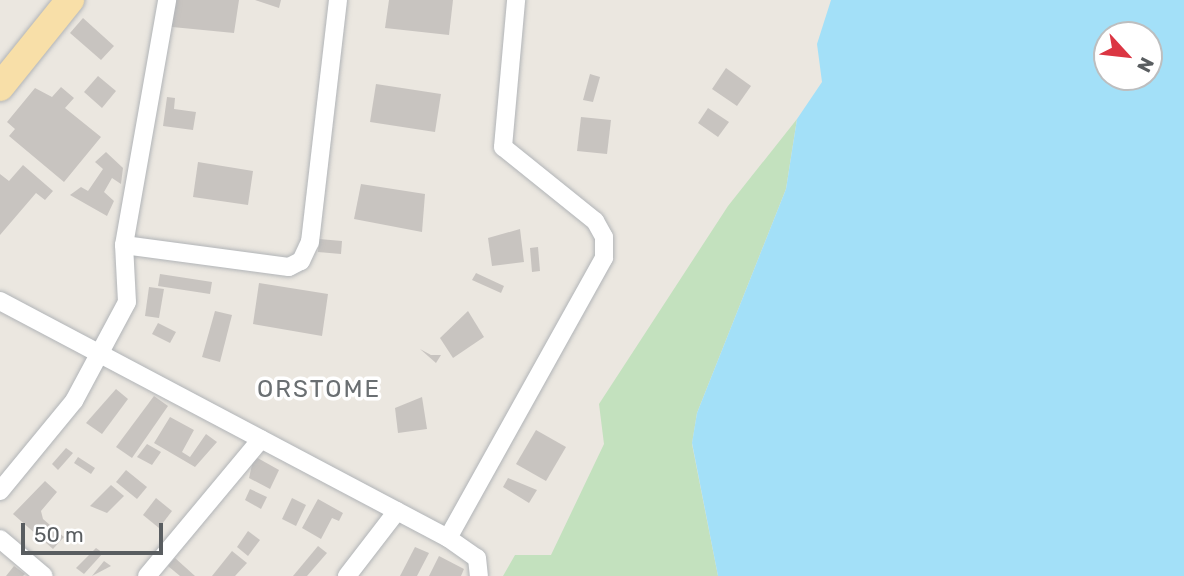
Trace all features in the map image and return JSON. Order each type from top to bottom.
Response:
[{"type":"main road","points":[[0,87],[70,0]]},
{"type":"street","points":[[0,491],[103,356],[127,302],[124,245],[167,0]]},
{"type":"street","points":[[124,245],[289,267],[301,261],[310,242],[338,0]]},
{"type":"street","points":[[448,538],[604,258],[604,237],[595,221],[503,147],[516,0]]},
{"type":"street","points":[[0,301],[448,538],[477,558],[478,576]]},
{"type":"street","points":[[147,576],[261,439]]},
{"type":"street","points":[[347,576],[397,511]]},
{"type":"street","points":[[0,540],[44,576]]},
{"type":"green space","points":[[797,119],[786,189],[697,413],[692,444],[718,576],[503,576],[515,555],[551,555],[604,444],[599,404],[728,206]]},
{"type":"water","points":[[831,0],[1184,0],[1184,576],[718,576],[692,443],[697,413],[786,189],[797,119],[822,82],[817,44]]},
{"type":"building","points":[[168,0],[239,0],[234,33],[162,26]]},
{"type":"building","points":[[255,0],[281,0],[279,8]]},
{"type":"building","points":[[389,0],[453,0],[449,35],[385,28]]},
{"type":"building","points":[[83,18],[114,46],[101,60],[70,33]]},
{"type":"building","points":[[726,68],[751,86],[737,106],[712,89]]},
{"type":"building","points":[[590,74],[600,77],[593,102],[583,100]]},
{"type":"building","points":[[98,76],[116,91],[102,108],[84,92]]},
{"type":"building","points":[[376,84],[441,94],[435,132],[370,122]]},
{"type":"building","points":[[61,87],[74,98],[65,108],[101,137],[64,182],[9,136],[15,129],[7,122],[35,88],[52,97]]},
{"type":"building","points":[[167,97],[175,98],[174,109],[196,112],[193,130],[163,126]]},
{"type":"building","points":[[708,108],[729,122],[718,137],[698,123]]},
{"type":"building","points":[[581,117],[611,120],[607,154],[577,151]]},
{"type":"building","points":[[106,152],[123,168],[121,184],[112,178],[104,192],[114,201],[107,216],[70,195],[81,187],[88,191],[103,169],[95,162]]},
{"type":"building","points":[[198,162],[253,171],[248,205],[193,197]]},
{"type":"building","points":[[23,165],[53,191],[45,200],[36,193],[0,235],[0,174],[9,181]]},
{"type":"building","points":[[361,184],[425,194],[422,232],[354,219]]},
{"type":"building","points":[[520,229],[524,262],[492,266],[488,238]]},
{"type":"building","points":[[319,239],[342,241],[341,254],[318,252]]},
{"type":"building","points":[[538,247],[540,271],[532,272],[530,248]]},
{"type":"building","points":[[476,273],[504,286],[501,293],[472,280]]},
{"type":"building","points":[[160,274],[212,282],[210,294],[158,286]]},
{"type":"building","points":[[259,283],[328,294],[322,336],[253,324]]},
{"type":"building","points":[[149,287],[164,289],[159,318],[145,316]]},
{"type":"building","points":[[215,311],[232,315],[220,362],[202,357]]},
{"type":"building","points":[[468,311],[484,337],[453,358],[440,338]]},
{"type":"building","points":[[158,323],[176,332],[170,343],[152,334]]},
{"type":"building","points":[[420,349],[431,355],[441,355],[436,363]]},
{"type":"building","points":[[116,389],[128,399],[102,434],[86,423]]},
{"type":"building","points":[[154,396],[168,406],[132,458],[116,447]]},
{"type":"building","points":[[422,397],[427,429],[398,433],[395,408]]},
{"type":"building","points":[[170,417],[194,430],[182,452],[190,457],[206,434],[217,442],[195,467],[154,443]]},
{"type":"building","points":[[536,430],[566,447],[546,481],[516,464]]},
{"type":"building","points":[[147,444],[161,452],[152,465],[137,457]]},
{"type":"building","points":[[66,448],[73,453],[58,470],[52,464]]},
{"type":"building","points":[[254,456],[279,470],[270,489],[249,478]]},
{"type":"building","points":[[78,457],[95,468],[91,474],[74,463]]},
{"type":"building","points":[[126,470],[147,487],[137,499],[116,482]]},
{"type":"building","points":[[508,478],[537,490],[529,503],[503,487]]},
{"type":"building","points":[[45,481],[57,492],[41,511],[43,519],[64,537],[53,549],[13,514]]},
{"type":"building","points":[[111,485],[124,496],[107,513],[90,506]]},
{"type":"building","points":[[250,489],[267,497],[261,509],[245,500]]},
{"type":"building","points":[[156,498],[172,511],[159,528],[143,515]]},
{"type":"building","points":[[292,498],[306,505],[296,526],[282,519]]},
{"type":"building","points":[[318,499],[343,513],[339,521],[332,518],[321,539],[302,528]]},
{"type":"building","points":[[248,531],[260,540],[248,556],[237,547]]},
{"type":"building","points":[[318,546],[327,553],[307,576],[293,576]]},
{"type":"building","points":[[415,547],[429,553],[417,576],[400,576]]},
{"type":"building","points":[[96,548],[103,553],[84,574],[76,568]]},
{"type":"building","points":[[232,551],[247,563],[235,576],[212,576]]},
{"type":"building","points":[[439,556],[464,569],[461,576],[429,576]]},
{"type":"building","points":[[175,558],[195,576],[180,576],[168,566]]},
{"type":"building","points":[[104,561],[111,566],[92,576]]},
{"type":"building","points":[[14,566],[25,574],[6,576]]},
{"type":"district","name":"ORSTOME","points":[[319,390]]}]
